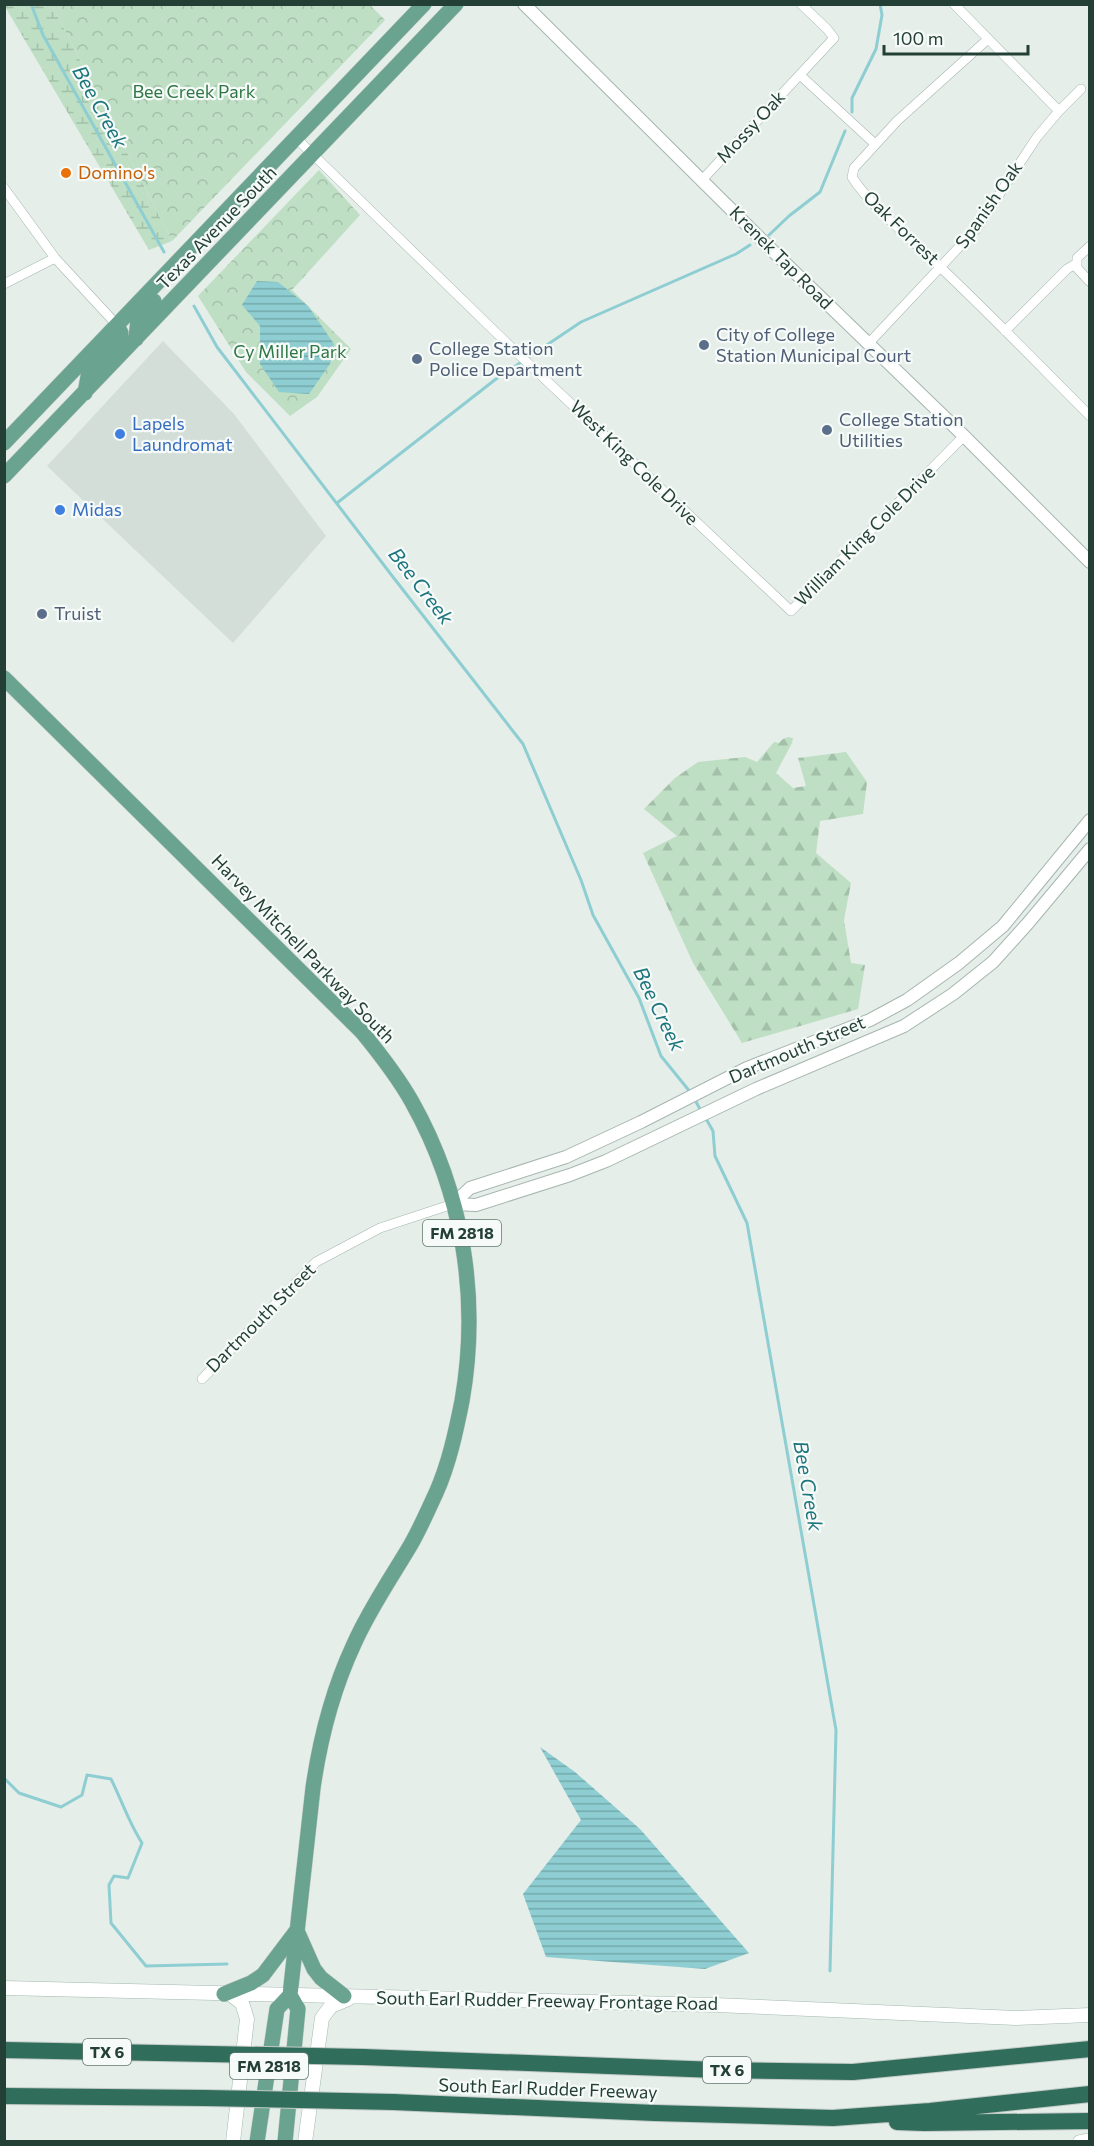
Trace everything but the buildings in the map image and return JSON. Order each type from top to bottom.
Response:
[{"type":"highway","points":[[946,2064],[1089,2038]]},
{"type":"highway","points":[[4,2043],[61,2051]]},
{"type":"highway","name":"South Earl Rudder Freeway","points":[[4,2050],[363,2057],[717,2070],[853,2072],[1089,2049]]},
{"type":"highway","name":"South Earl Rudder Freeway","points":[[4,2097],[204,2098],[833,2118],[930,2111],[1089,2094]]},
{"type":"highway","points":[[833,2118],[924,2123],[1089,2121]]},
{"type":"main road","name":"Texas Avenue South","points":[[4,444],[424,4]]},
{"type":"main road","name":"Texas Avenue South","points":[[4,477],[456,4]]},
{"type":"main road","points":[[136,339],[138,319],[174,280],[178,262]]},
{"type":"main road","points":[[85,393],[89,371],[117,342],[121,333],[117,325]]},
{"type":"main road","name":"Harvey Mitchell Parkway South","points":[[4,678],[362,1032],[385,1060],[411,1100],[431,1139],[462,1232],[469,1298],[469,1342],[452,1447],[437,1490],[411,1545],[395,1568],[355,1642],[338,1687],[318,1754],[290,1995],[277,2009],[257,2142]]},
{"type":"main road","points":[[227,1994],[262,1976],[297,1930],[314,1969],[321,1978],[348,1996],[331,2006],[322,2018],[306,2142]]},
{"type":"main road","name":"South Earl Rudder Freeway Frontage Road","points":[[4,1988],[715,2005],[1016,2018],[1089,2015]]},
{"type":"main road","points":[[227,1994],[242,2003],[247,2019],[233,2142]]},
{"type":"main road","name":"Harvey Mitchell Parkway South","points":[[285,2142],[298,2008],[290,1995]]},
{"type":"main road","points":[[1080,2142],[1089,2140]]},
{"type":"street","name":"Krenek Tap Road","points":[[524,4],[964,436],[1089,562]]},
{"type":"street","name":"Mossy Oak","points":[[702,180],[834,38],[801,4]]},
{"type":"street","points":[[954,4],[1059,111]]},
{"type":"street","name":"Oak Forrest","points":[[988,39],[897,121],[854,168],[852,177],[865,194],[1089,416]]},
{"type":"street","name":"Mossy Oak","points":[[800,75],[875,144]]},
{"type":"street","name":"Spanish Oak","points":[[868,344],[977,228],[1002,193],[1025,153],[1059,111],[1081,89]]},
{"type":"street","name":"West King Cole Drive","points":[[297,139],[514,350],[791,611]]},
{"type":"street","points":[[4,188],[55,258],[117,325]]},
{"type":"street","points":[[1089,246],[1077,258],[1077,268],[1089,282]]},
{"type":"street","points":[[4,284],[55,258]]},
{"type":"street","points":[[1005,331],[1066,269],[1077,263]]},
{"type":"street","name":"William King Cole Drive","points":[[791,611],[964,436]]},
{"type":"street","name":"Dartmouth Street","points":[[453,1204],[470,1188],[567,1157],[747,1068],[870,1020],[907,1000],[941,977],[1003,926],[1089,820]]},
{"type":"street","name":"Dartmouth Street","points":[[202,1379],[316,1262],[380,1228],[453,1204],[476,1205],[570,1175],[756,1089],[904,1026],[952,994],[993,962],[1089,849]]},
{"type":"shaded area","points":[[163,341],[234,414],[326,536],[233,643],[47,466]]},
{"type":"green space","name":"Bee Creek Park","points":[[369,4],[385,20],[172,241],[52,5]]},
{"type":"green space","points":[[4,5],[52,5],[172,241],[149,250]]},
{"type":"green space","name":"Cy Miller Park","points":[[319,170],[360,215],[292,290],[351,349],[317,397],[290,416],[246,372],[198,296]]},
{"type":"green space","points":[[788,737],[793,738],[792,743],[776,773],[793,788],[806,786],[798,758],[846,752],[867,782],[863,814],[820,821],[816,853],[851,883],[844,920],[851,963],[865,965],[858,1009],[742,1043],[693,963],[643,853],[677,836],[644,809],[675,778],[698,762],[745,757],[757,762],[774,742],[779,743]]},
{"type":"water","points":[[257,281],[278,282],[308,306],[334,344],[330,364],[309,394],[279,392],[260,364],[260,326],[242,305]]},
{"type":"water","points":[[540,1747],[575,1772],[640,1829],[749,1953],[705,1969],[546,1957],[523,1894],[581,1820]]},
{"type":"waterway","name":"Bee Creek","points":[[31,4],[43,35],[164,252]]},
{"type":"waterway","points":[[852,112],[852,98],[876,49],[882,15],[880,4]]},
{"type":"waterway","points":[[769,235],[820,192],[845,131]]},
{"type":"waterway","points":[[337,503],[496,379],[581,322],[736,254],[750,245]]},
{"type":"waterway","name":"Bee Creek","points":[[194,306],[217,347],[523,744],[581,880],[593,915],[639,998],[661,1056],[691,1093]]},
{"type":"waterway","name":"Bee Creek","points":[[694,1098],[701,1111]]},
{"type":"waterway","name":"Bee Creek","points":[[705,1117],[713,1131],[715,1156],[747,1223],[836,1730],[830,1971]]},
{"type":"waterway","points":[[4,1778],[19,1793],[61,1807],[82,1795],[87,1775],[111,1779],[142,1843],[128,1878],[114,1876],[109,1885],[111,1923],[146,1966],[227,1964]]},
{"type":"place","name":"Domino's","points":[[66,173]]},
{"type":"place","name":"City of College Station Municipal Court","points":[[704,345]]},
{"type":"place","name":"College Station Police Department","points":[[417,359]]},
{"type":"place","name":"College Station Utilities","points":[[827,430]]},
{"type":"place","name":"Lapels Laundromat","points":[[120,434]]},
{"type":"place","name":"Midas","points":[[60,510]]},
{"type":"place","name":"Truist","points":[[42,614]]}]
